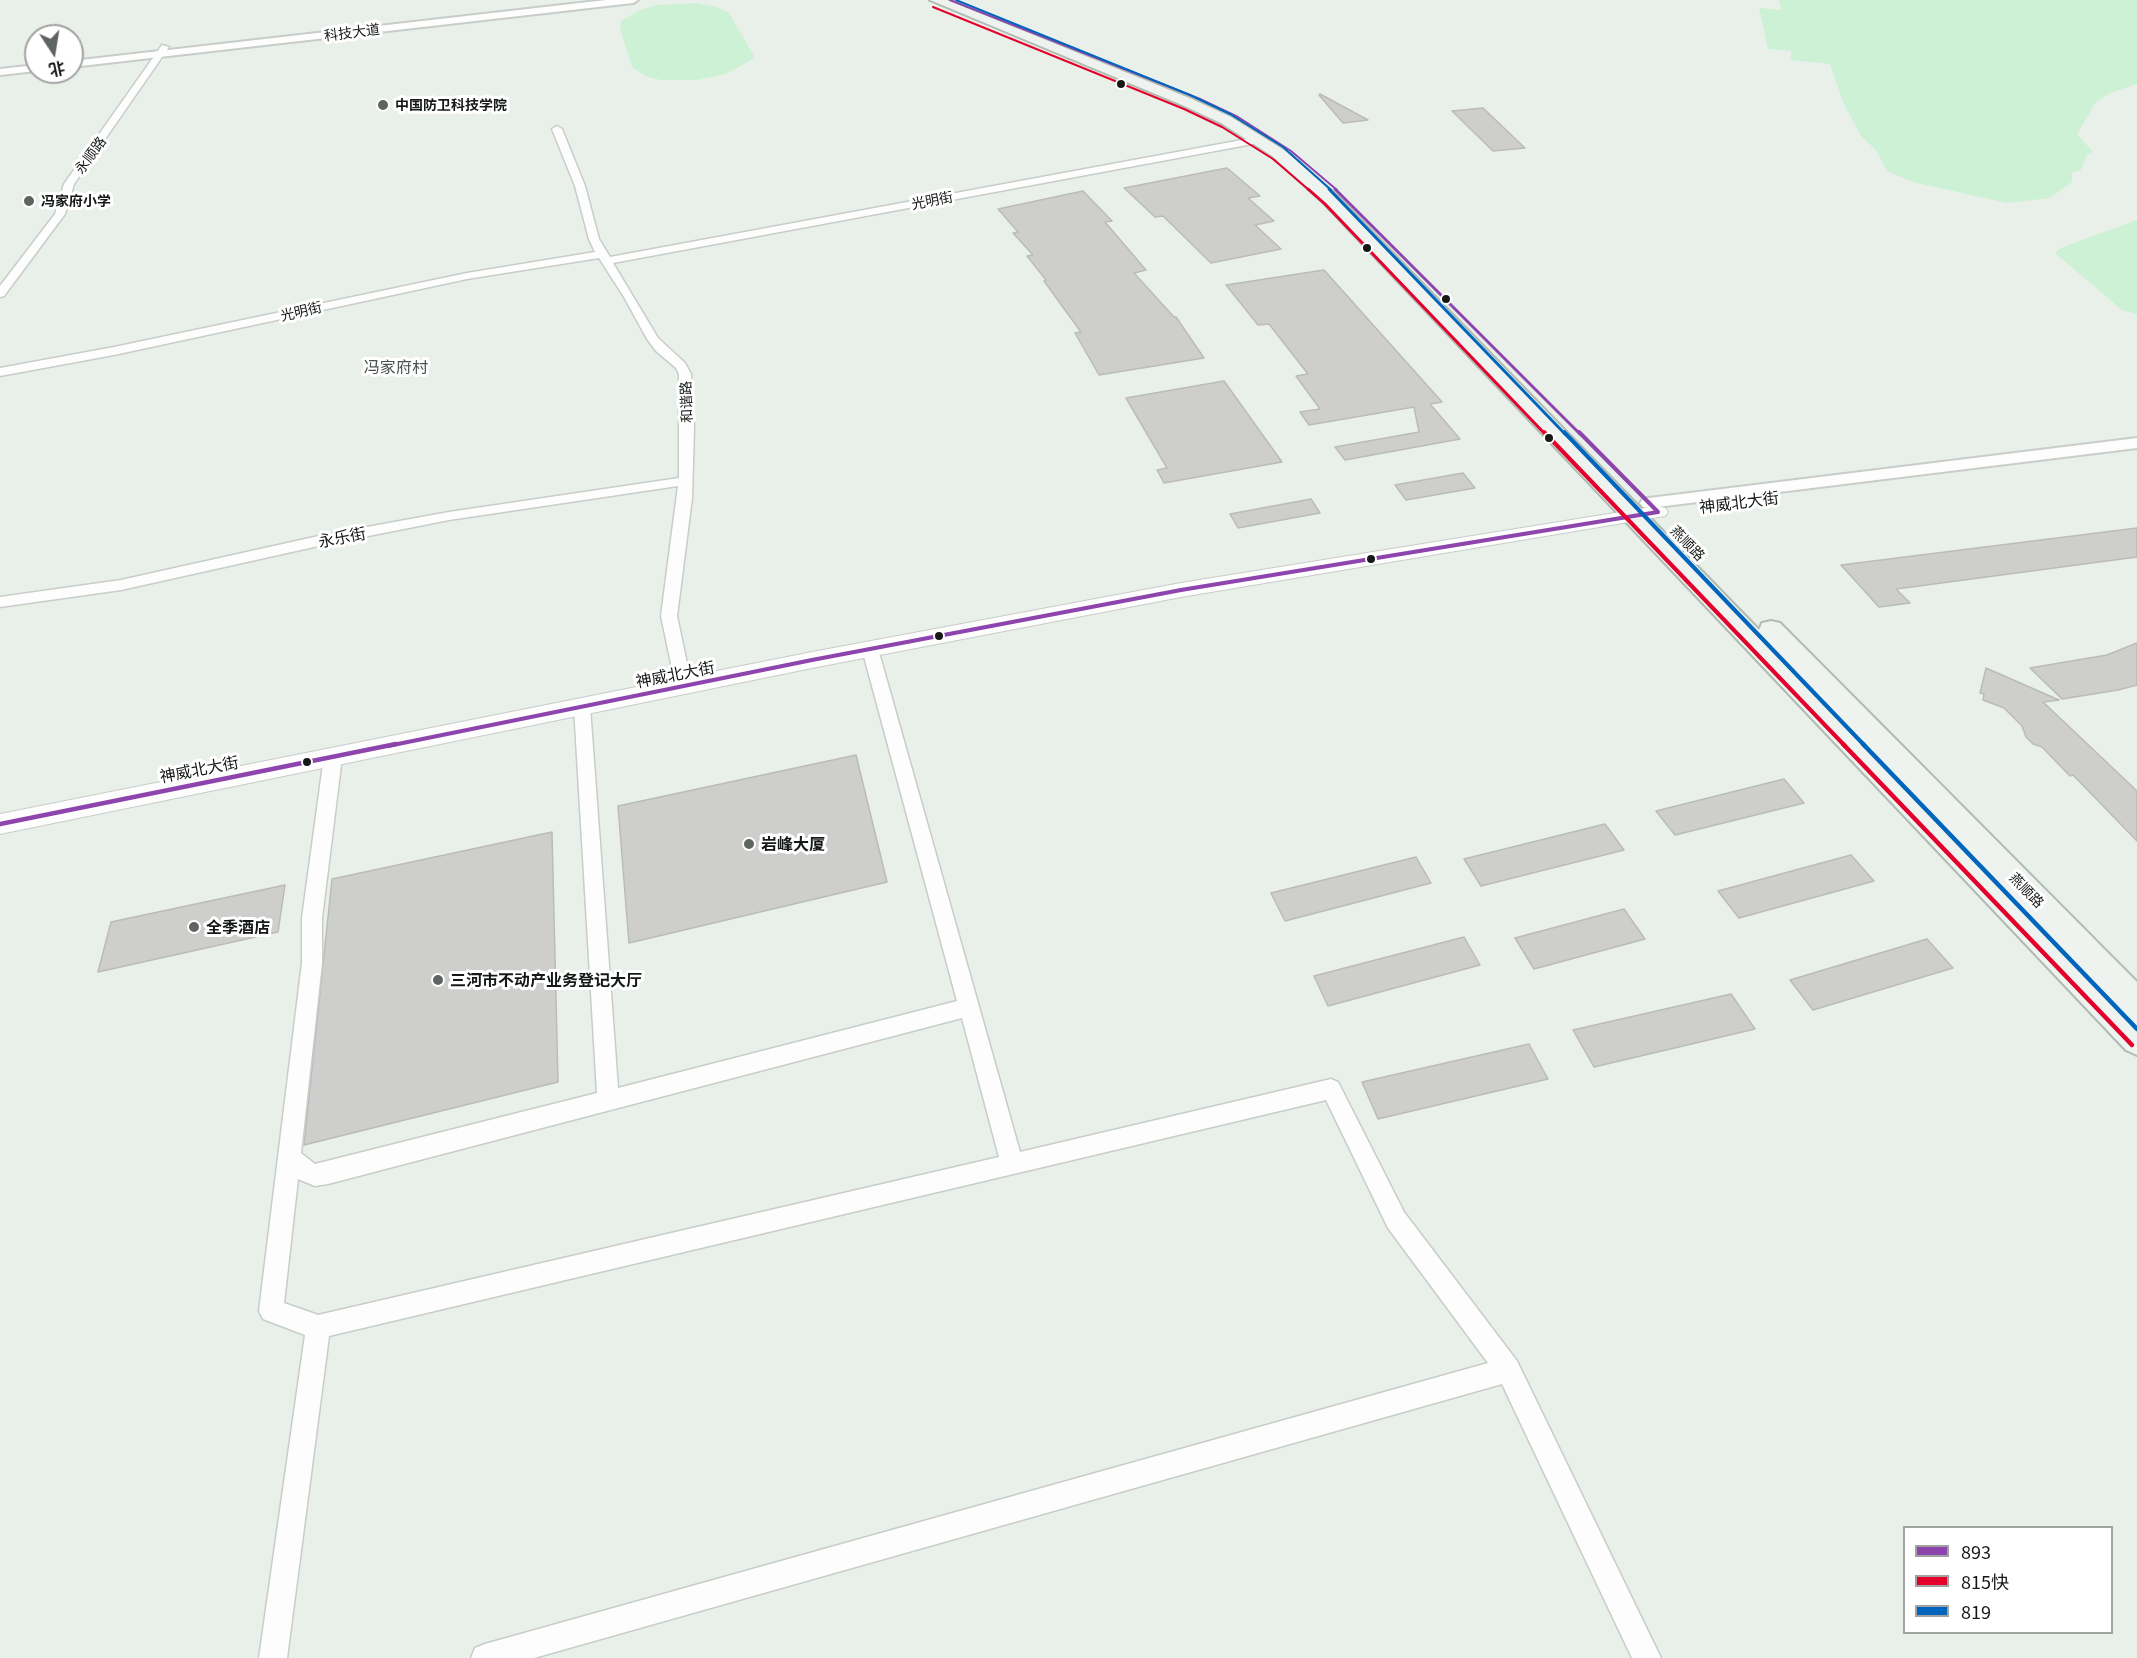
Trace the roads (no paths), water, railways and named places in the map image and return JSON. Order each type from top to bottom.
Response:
[{"type":"main road","name":"燕顺路","points":[[936,0],[1187,102],[1226,120],[1278,153],[1330,199],[2137,1003]]},
{"type":"main road","name":"燕顺路","points":[[950,0],[1200,99],[1238,117],[1291,151],[1356,208],[1642,509],[2137,1040]]},
{"type":"main road","name":"神威北大街","points":[[0,824],[870,649],[1180,590],[1642,509]]},
{"type":"main road","name":"神威北大街","points":[[0,809],[681,673],[1174,579],[1642,509]]},
{"type":"street","name":"科技大道","points":[[84,62],[164,50],[596,0]]},
{"type":"street","name":"科技大道","points":[[84,56],[164,50],[633,0]]},
{"type":"street","name":"永顺路","points":[[0,294],[60,214],[69,184],[164,50]]},
{"type":"street","points":[[0,65],[24,62]]},
{"type":"street","points":[[0,72],[24,69]]},
{"type":"street","name":"和谐路","points":[[557,129],[580,186],[594,239],[653,339],[681,366],[685,374],[685,481],[669,616],[681,673]]},
{"type":"street","name":"光明街","points":[[0,372],[114,351],[466,276],[604,257],[1258,140]]},
{"type":"street","name":"神威北大街","points":[[1642,509],[2137,443]]},
{"type":"street","name":"神威北大街","points":[[1642,509],[2137,452]]},
{"type":"street","name":"永乐街","points":[[0,602],[121,585],[323,540],[449,516],[685,481]]},
{"type":"street","points":[[870,649],[1012,1164]]},
{"type":"street","points":[[582,707],[608,1100]]},
{"type":"street","points":[[333,757],[312,918],[312,963],[271,1311],[318,1327],[1331,1089],[1396,1220],[1508,1371],[1647,1658]]},
{"type":"street","points":[[290,1154],[294,1162],[307,1173],[315,1175],[328,1173],[969,1007]]},
{"type":"street","points":[[273,1658],[318,1327]]},
{"type":"street","points":[[485,1658],[1508,1371]]},
{"type":"place","name":"中国防卫科技学院","points":[[383,105]]},
{"type":"place","name":"冯家府小学","points":[[29,201]]},
{"type":"place","name":"岩峰大厦","points":[[749,844]]},
{"type":"place","name":"全季酒店","points":[[194,927]]},
{"type":"place","name":"三河市不动产业务登记大厅","points":[[438,980]]},
{"type":"district","name":"冯家府村","points":[[396,367]]}]
